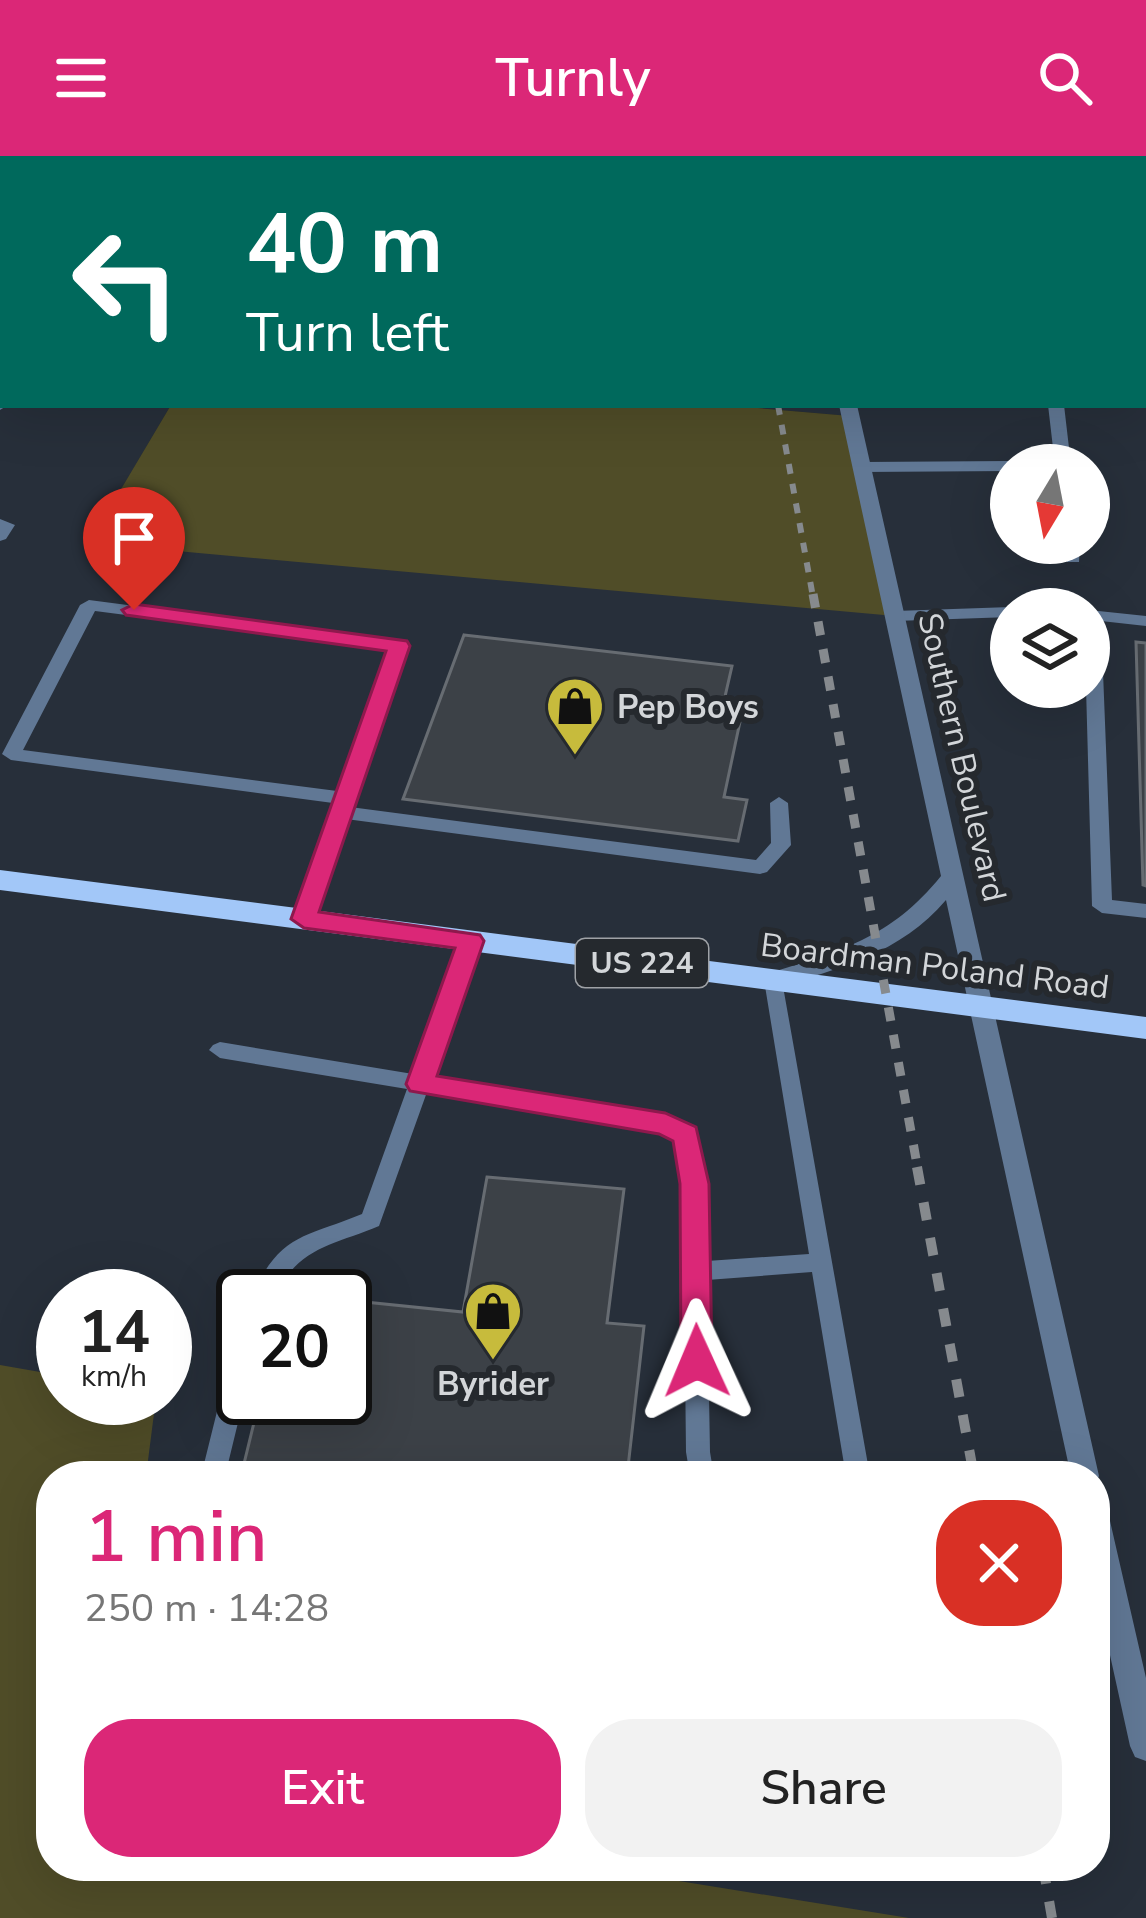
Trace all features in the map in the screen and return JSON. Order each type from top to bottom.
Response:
[{"type":"main road","name":"Boardman Poland Road","points":[[0,880],[1146,1028]]},
{"type":"street","name":"Southern Boulevard","points":[[849,408],[1082,1461]]},
{"type":"street","points":[[774,980],[887,943],[927,913],[953,875]]},
{"type":"street","points":[[1110,1580],[1142,1706],[1146,1746]]},
{"type":"lane","points":[[1056,408],[1061,444]]},
{"type":"lane","points":[[862,466],[990,466]]},
{"type":"lane","points":[[0,524],[8,525],[0,536]]},
{"type":"lane","points":[[304,919],[341,805],[399,646],[89,604],[11,754],[341,805],[760,867],[781,845],[779,803]]},
{"type":"lane","points":[[895,616],[990,613]]},
{"type":"lane","points":[[1110,617],[1146,621]]},
{"type":"lane","points":[[1094,708],[1102,906],[1146,911]]},
{"type":"lane","points":[[274,1269],[296,1247],[371,1220],[471,941]]},
{"type":"lane","points":[[774,980],[855,1461]]},
{"type":"lane","points":[[220,1050],[665,1124],[686,1135],[694,1184],[700,1461]]},
{"type":"lane","points":[[695,1271],[822,1262]]},
{"type":"lane","points":[[217,1461],[226,1425]]},
{"type":"shaded area","points":[[0,408],[169,408],[90,542],[850,416],[757,408],[1146,408],[1146,1918],[0,1918]]},
{"type":"shaded area","points":[[169,408],[757,408],[850,416],[895,616],[89,543]]},
{"type":"shaded area","points":[[0,1365],[36,1371],[36,1425],[153,1425],[148,1461],[36,1461],[36,1881],[679,1881],[909,1918],[0,1918]]},
{"type":"building","name":"Pep Boys","points":[[464,635],[732,666],[721,714],[741,717],[724,797],[747,800],[738,841],[403,799]]},
{"type":"building","points":[[1136,642],[1146,643],[1146,886],[1143,885]]},
{"type":"building","name":"Byrider","points":[[487,1177],[624,1189],[607,1323],[644,1326],[629,1461],[245,1461],[253,1425],[372,1425],[372,1303],[463,1312]]},
{"type":"railway","points":[[779,408],[813,597]]},
{"type":"railway","points":[[813,594],[918,1170]]},
{"type":"railway","points":[[917,1167],[971,1461]]},
{"type":"railway","points":[[1046,1881],[1052,1918]]},
{"type":"place","name":"Pep Boys","points":[[575,757]]},
{"type":"place","name":"Byrider","points":[[493,1362]]},
{"type":"route","points":[[134,610],[399,646],[304,919],[471,941],[420,1084],[665,1124],[686,1135],[694,1184],[697,1361]]}]
